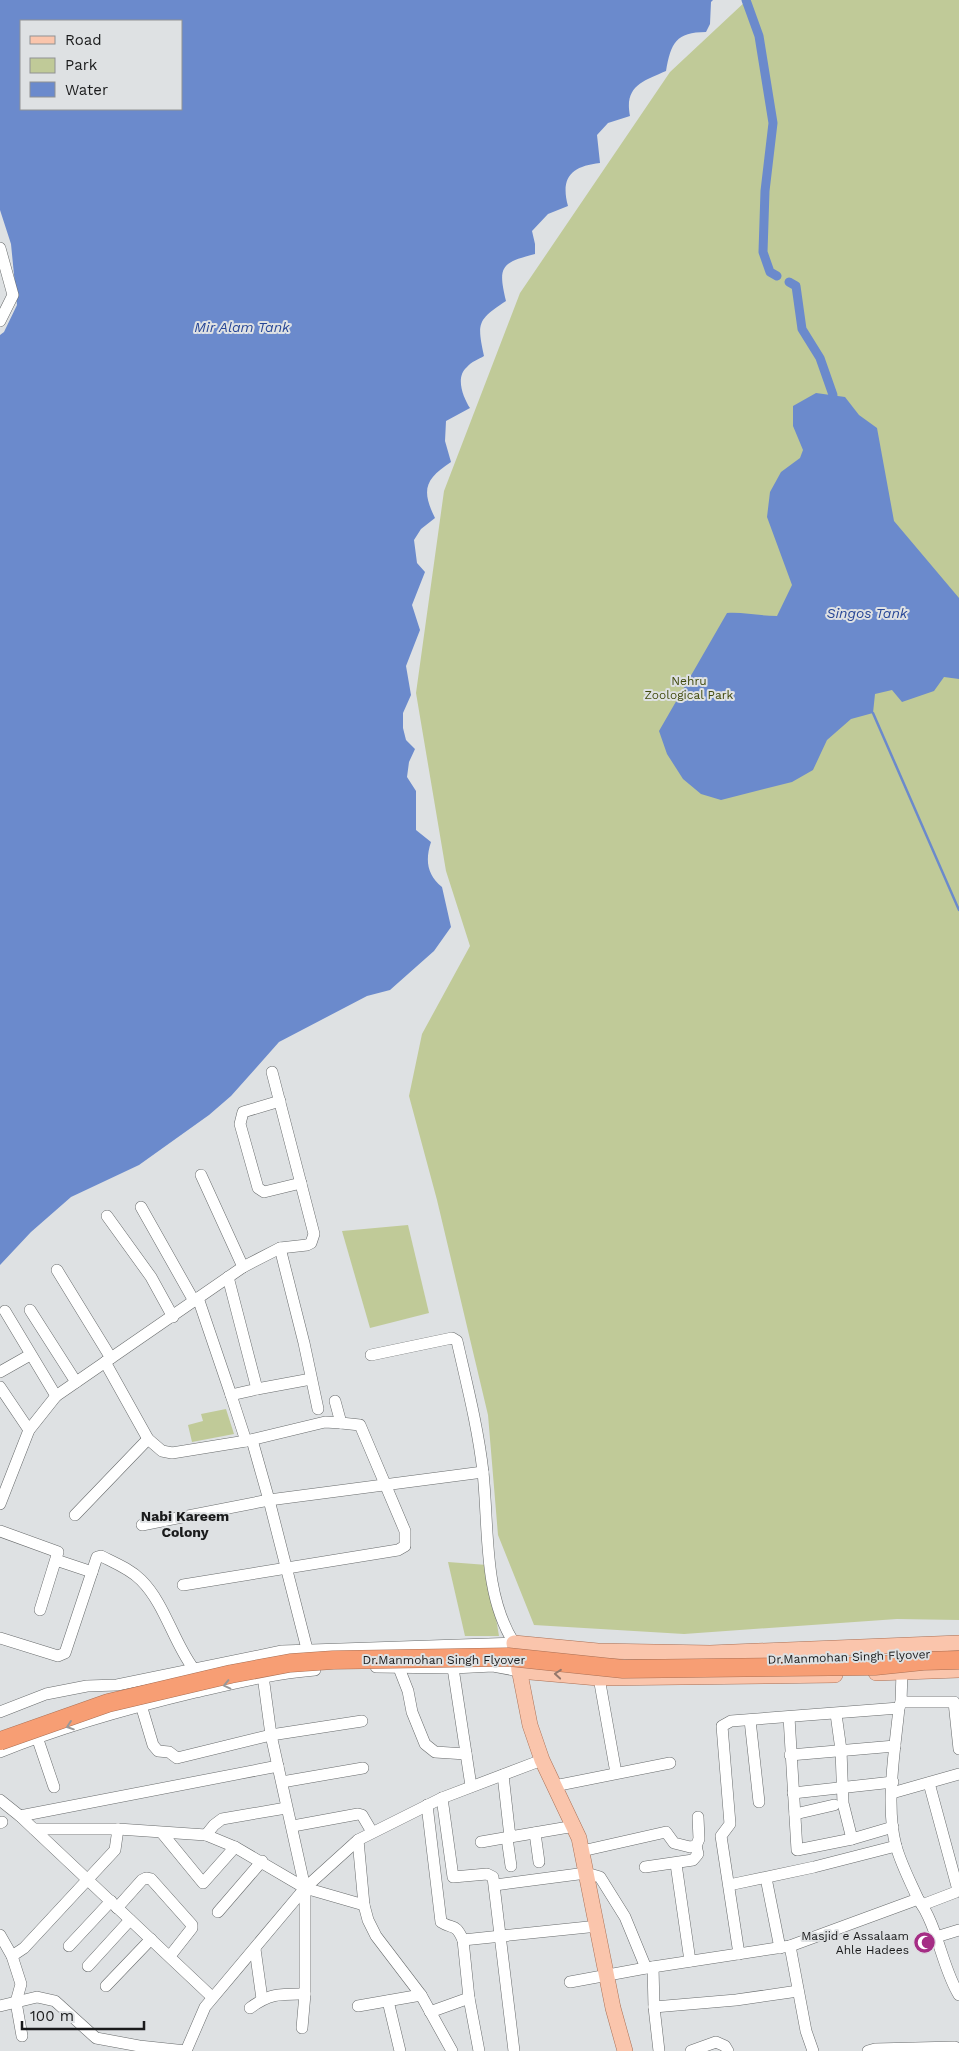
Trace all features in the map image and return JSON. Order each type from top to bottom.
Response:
[{"type":"highway","name":"Dr.Manmohan Singh Flyover","points":[[0,1731],[14,1724],[166,1680],[268,1659],[332,1653],[518,1652],[588,1660],[820,1660],[959,1653]]},
{"type":"highway","name":"Dr.Manmohan Singh Flyover","points":[[0,1740],[108,1703],[232,1674],[290,1663],[333,1660],[508,1657],[623,1669],[875,1666],[923,1661],[959,1660]]},
{"type":"main road","points":[[626,2051],[612,2008],[598,1926],[582,1851],[575,1826],[542,1760],[530,1725],[514,1643],[598,1651],[710,1653],[959,1643]]},
{"type":"main road","points":[[519,1671],[598,1678],[778,1676],[959,1670]]},
{"type":"street","points":[[0,248],[13,296],[0,321]]},
{"type":"street","points":[[0,1504],[29,1430],[56,1396],[243,1267],[280,1248],[307,1245],[314,1239],[272,1072]]},
{"type":"street","points":[[280,1101],[243,1112],[240,1124],[258,1188],[261,1191],[264,1192],[301,1182]]},
{"type":"street","points":[[201,1175],[243,1267]]},
{"type":"street","points":[[141,1207],[196,1300],[249,1440],[269,1500],[287,1568],[307,1649],[307,1670]]},
{"type":"street","points":[[107,1216],[151,1277],[173,1317]]},
{"type":"street","points":[[280,1248],[304,1343],[318,1409]]},
{"type":"street","points":[[57,1270],[108,1360],[148,1439],[162,1451],[172,1453],[249,1440],[324,1422],[360,1425],[405,1531],[405,1546],[398,1550],[184,1585]]},
{"type":"street","points":[[228,1277],[257,1389]]},
{"type":"street","points":[[5,1310],[56,1396]]},
{"type":"street","points":[[30,1310],[76,1382]]},
{"type":"street","points":[[371,1354],[452,1338],[455,1339],[477,1426],[490,1559],[498,1608],[504,1627],[514,1643]]},
{"type":"street","points":[[0,1372],[30,1355]]},
{"type":"street","points":[[231,1396],[311,1379]]},
{"type":"street","points":[[0,1387],[29,1430]]},
{"type":"street","points":[[335,1401],[341,1423]]},
{"type":"street","points":[[75,1515],[148,1439]]},
{"type":"street","points":[[142,1525],[269,1500],[483,1472]]},
{"type":"street","points":[[0,1531],[56,1550],[58,1554],[40,1610]]},
{"type":"street","points":[[0,1638],[62,1656],[65,1653],[97,1557],[101,1556],[128,1570],[142,1581],[159,1606],[193,1668]]},
{"type":"street","points":[[56,1560],[92,1572]]},
{"type":"street","points":[[0,1712],[46,1694],[87,1686],[117,1684],[282,1651],[514,1643]]},
{"type":"street","points":[[598,1651],[598,1678],[616,1774]]},
{"type":"street","points":[[0,1752],[38,1737],[141,1705],[263,1676],[307,1670],[355,1667],[453,1668],[492,1666],[519,1671]]},
{"type":"street","points":[[399,1668],[408,1691],[412,1712],[425,1744],[434,1752],[466,1754]]},
{"type":"street","points":[[453,1668],[471,1786]]},
{"type":"street","points":[[902,1672],[892,1788],[893,1827],[896,1846],[959,1995]]},
{"type":"street","points":[[263,1676],[271,1734],[286,1808],[293,1826],[305,1888],[305,1994],[302,2028]]},
{"type":"street","points":[[582,1851],[666,1832],[674,1843],[690,1847],[698,1842],[721,1836],[730,1824],[722,1726],[731,1721],[836,1714],[900,1705],[954,1702],[959,1749]]},
{"type":"street","points":[[141,1705],[153,1745],[158,1751],[169,1752],[177,1758],[271,1734],[362,1722]]},
{"type":"street","points":[[836,1714],[841,1750],[841,1789],[852,1839]]},
{"type":"street","points":[[788,1717],[797,1850],[852,1839],[893,1827]]},
{"type":"street","points":[[750,1720],[758,1802]]},
{"type":"street","points":[[38,1737],[54,1787]]},
{"type":"street","points":[[790,1756],[895,1746]]},
{"type":"street","points":[[0,2006],[37,1997],[55,2001],[96,2038],[138,2046],[186,2051],[205,2006],[305,1888],[358,1840],[442,1798],[542,1760]]},
{"type":"street","points":[[554,1786],[670,1763]]},
{"type":"street","points":[[20,1816],[278,1766]]},
{"type":"street","points":[[282,1782],[363,1768]]},
{"type":"street","points":[[793,1793],[841,1789],[892,1788],[929,1783],[959,1774]]},
{"type":"street","points":[[503,1775],[511,1866]]},
{"type":"street","points":[[570,1982],[785,1947],[920,1902],[956,1892],[958,1890],[929,1783]]},
{"type":"street","points":[[442,1798],[453,1877],[490,1874],[493,1877],[514,2051]]},
{"type":"street","points":[[0,1800],[20,1816],[170,1956],[212,1998]]},
{"type":"street","points":[[427,1805],[441,1922],[453,1926],[459,1931],[463,1940],[469,1998],[479,2051]]},
{"type":"street","points":[[795,1814],[834,1805]]},
{"type":"street","points":[[206,1835],[222,1819],[286,1808]]},
{"type":"street","points":[[293,1826],[358,1814],[362,1815],[372,1832]]},
{"type":"street","points":[[645,1867],[676,1864],[696,1858],[698,1817]]},
{"type":"street","points":[[481,1842],[575,1826]]},
{"type":"street","points":[[34,1829],[118,1829],[206,1835],[235,1846],[305,1888],[364,1905]]},
{"type":"street","points":[[12,1956],[24,1948],[115,1850],[118,1829]]},
{"type":"street","points":[[162,1833],[203,1883],[235,1846]]},
{"type":"street","points":[[535,1833],[540,1862]]},
{"type":"street","points":[[721,1836],[739,1954]]},
{"type":"street","points":[[358,1840],[364,1905],[368,1920],[376,1936],[421,1995],[452,2051]]},
{"type":"street","points":[[729,1885],[766,1878],[896,1846]]},
{"type":"street","points":[[218,1912],[262,1861]]},
{"type":"street","points":[[676,1864],[690,1961]]},
{"type":"street","points":[[495,1885],[586,1873],[600,1877],[626,1917],[649,1968],[659,2051]]},
{"type":"street","points":[[69,1946],[146,1878],[151,1879],[192,1925],[192,1928],[170,1956]]},
{"type":"street","points":[[766,1878],[813,2051]]},
{"type":"street","points":[[88,1966],[130,1920]]},
{"type":"street","points":[[463,1940],[598,1926]]},
{"type":"street","points":[[936,1937],[959,1930]]},
{"type":"street","points":[[0,1935],[12,1956],[21,1984],[16,2002],[22,2036]]},
{"type":"street","points":[[106,1986],[151,1939]]},
{"type":"street","points":[[255,1949],[262,1999]]},
{"type":"street","points":[[654,2007],[736,2000],[798,1992]]},
{"type":"street","points":[[250,2008],[262,1999],[277,1994],[305,1994]]},
{"type":"street","points":[[358,2006],[421,1995]]},
{"type":"street","points":[[430,2012],[469,1998]]},
{"type":"street","points":[[388,2001],[400,2051]]},
{"type":"street","points":[[691,2051],[716,2042],[725,2046],[728,2051]]},
{"type":"street","points":[[868,2051],[875,2048],[956,2046]]},
{"type":"green space","name":"Nehru Zoological Park","points":[[747,0],[959,0],[959,1620],[897,1619],[684,1634],[534,1625],[498,1535],[488,1415],[437,1200],[409,1096],[422,1034],[470,946],[446,871],[416,693],[444,491],[520,293],[670,72]]},
{"type":"green space","points":[[408,1225],[429,1313],[370,1328],[342,1231]]},
{"type":"green space","points":[[226,1409],[234,1434],[192,1442],[188,1425],[203,1421],[201,1414]]},
{"type":"green space","points":[[448,1562],[487,1565],[499,1636],[465,1636]]},
{"type":"water","name":"Mir Alam Tank","points":[[0,0],[713,0],[711,2],[710,24],[706,32],[688,34],[681,37],[673,46],[666,71],[643,82],[633,91],[629,106],[630,116],[608,123],[597,135],[600,163],[582,167],[570,175],[566,187],[568,206],[548,214],[532,231],[535,254],[515,260],[504,268],[502,281],[506,301],[484,318],[480,329],[480,336],[484,356],[469,365],[461,376],[461,387],[470,408],[446,421],[445,441],[451,462],[436,474],[428,486],[428,500],[435,518],[421,529],[414,540],[417,563],[425,572],[412,605],[420,630],[406,666],[411,695],[403,713],[403,728],[406,740],[415,749],[409,762],[407,777],[416,791],[416,830],[431,842],[428,855],[430,872],[442,887],[451,927],[434,951],[390,990],[367,996],[279,1042],[231,1096],[209,1115],[139,1165],[71,1197],[31,1232],[0,1265],[0,335],[4,332],[17,305],[11,244],[0,210]]},
{"type":"water","name":"Singos Tank","points":[[816,393],[845,397],[859,415],[877,428],[894,521],[959,598],[959,679],[944,677],[934,691],[902,702],[892,690],[875,694],[873,713],[851,719],[827,740],[813,770],[792,782],[721,800],[701,794],[683,779],[667,754],[659,731],[727,613],[777,616],[792,585],[767,517],[770,492],[781,472],[800,458],[803,450],[793,426],[793,406]]},
{"type":"waterway","points":[[746,0],[759,36],[773,123],[765,191],[763,252],[770,272],[777,276]]},
{"type":"waterway","points":[[789,282],[796,286],[802,329],[820,358],[833,395]]},
{"type":"waterway","points":[[873,713],[959,910]]},
{"type":"place","name":"Masjid e Assalaam Ahle Hadees","points":[[925,1943]]},
{"type":"district","name":"Nabi Kareem Colony","points":[[185,1524]]}]
